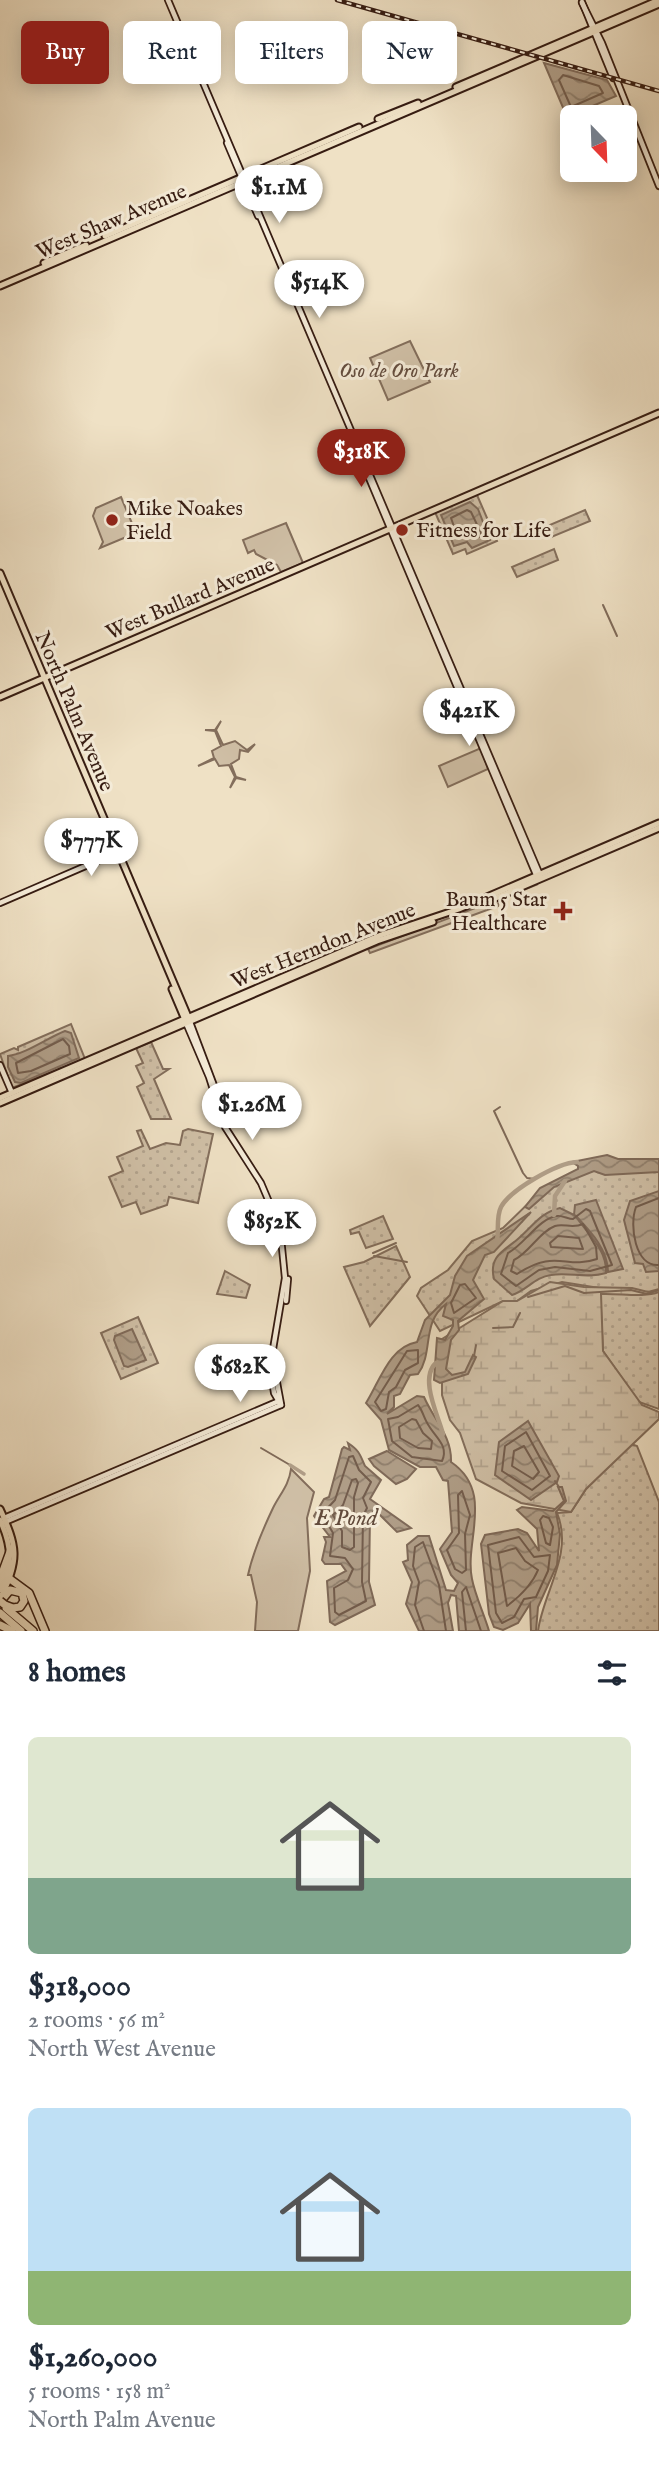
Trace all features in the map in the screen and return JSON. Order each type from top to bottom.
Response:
[{"type":"highway","points":[[11,1549],[3,1583],[29,1593],[45,1631]]},
{"type":"highway","points":[[1,1606],[11,1627]]},
{"type":"highway","points":[[1,1606],[33,1631]]},
{"type":"highway","points":[[0,1625],[21,1631]]},
{"type":"main road","points":[[581,1],[626,105]]},
{"type":"main road","points":[[169,2],[377,489],[516,825],[533,857],[539,877]]},
{"type":"main road","points":[[169,2],[539,877]]},
{"type":"main road","points":[[319,146],[659,2]]},
{"type":"main road","points":[[442,95],[459,85],[618,22],[647,7]]},
{"type":"main road","points":[[594,30],[625,105]]},
{"type":"main road","points":[[603,54],[613,71]]},
{"type":"main road","points":[[319,146],[418,104]]},
{"type":"main road","points":[[222,130],[232,146]]},
{"type":"main road","points":[[637,134],[659,186]]},
{"type":"main road","name":"West Shaw Avenue","points":[[0,284],[319,146]]},
{"type":"main road","name":"West Shaw Avenue","points":[[0,284],[187,205],[218,188],[274,168],[281,162]]},
{"type":"main road","points":[[255,209],[263,220]]},
{"type":"main road","points":[[266,234],[275,248]]},
{"type":"main road","name":"West Bullard Avenue","points":[[0,697],[659,413]]},
{"type":"main road","points":[[363,464],[377,489]]},
{"type":"main road","name":"North Palm Avenue","points":[[0,573],[50,699],[171,977],[195,1045],[214,1078],[229,1127],[273,1202],[284,1238],[288,1289],[273,1349],[270,1376],[279,1402]]},
{"type":"main road","name":"North Palm Avenue","points":[[0,580],[59,713],[205,1061],[225,1127],[261,1183],[276,1216],[284,1238],[285,1278],[277,1334]]},
{"type":"main road","points":[[50,699],[59,713]]},
{"type":"main road","name":"West Herndon Avenue","points":[[0,1101],[381,935],[453,912],[659,826]]},
{"type":"main road","points":[[0,903],[117,853]]},
{"type":"main road","points":[[131,890],[142,910]]},
{"type":"main road","points":[[159,956],[171,977]]},
{"type":"main road","points":[[0,1065],[13,1095]]},
{"type":"main road","points":[[235,1146],[250,1162]]},
{"type":"main road","points":[[273,1349],[273,1374],[279,1402]]},
{"type":"main road","points":[[2,1521],[216,1432],[279,1402]]},
{"type":"main road","points":[[2,1521],[153,1459],[177,1445],[279,1402]]},
{"type":"main road","points":[[216,1432],[234,1421]]},
{"type":"main road","points":[[0,1509],[11,1549]]},
{"type":"main road","points":[[1,1606],[3,1583],[15,1551],[2,1521]]},
{"type":"green space","name":"Oso de Oro Park","points":[[410,341],[430,382],[388,400],[370,358]]},
{"type":"green space","points":[[477,495],[497,541],[467,554],[465,549],[453,554],[435,512]]},
{"type":"green space","name":"Mike Noakes Field","points":[[121,497],[136,533],[100,548],[103,542],[93,516],[96,508]]},
{"type":"green space","points":[[585,510],[590,521],[549,538],[545,527]]},
{"type":"green space","points":[[286,523],[303,563],[281,572],[277,565],[256,554],[254,550],[248,553],[243,540]]},
{"type":"green space","points":[[554,549],[558,560],[517,577],[512,567]]},
{"type":"green space","points":[[221,721],[216,730],[223,745],[235,741],[247,750],[255,744],[248,752],[240,750],[239,759],[231,764],[236,777],[246,780],[236,778],[230,788],[235,777],[229,765],[219,766],[215,759],[198,766],[214,758],[212,751],[221,746],[215,731],[205,730],[215,730]]},
{"type":"green space","points":[[481,748],[488,769],[448,787],[439,766]]},
{"type":"green space","points":[[538,884],[499,900],[498,906],[370,953],[368,949]]},
{"type":"green space","points":[[71,1024],[85,1059],[12,1088],[0,1054],[14,1048],[18,1050],[18,1047]]},
{"type":"green space","points":[[151,1042],[163,1069],[169,1069],[154,1079],[171,1119],[151,1119],[137,1087],[144,1083],[136,1066],[143,1063],[136,1048]]},
{"type":"green space","points":[[188,1129],[213,1134],[198,1203],[169,1197],[167,1205],[141,1214],[136,1202],[122,1207],[109,1177],[123,1171],[117,1157],[143,1146],[137,1131],[141,1130],[150,1149],[166,1143],[180,1145],[183,1131]]},
{"type":"green space","points":[[593,1168],[659,1168],[659,1409],[639,1402],[603,1351],[600,1288],[562,1282],[531,1291],[517,1301],[503,1301],[440,1331],[417,1296],[421,1288],[448,1270],[472,1241],[503,1228],[542,1190]]},
{"type":"green space","points":[[383,1216],[393,1239],[366,1248],[359,1232],[351,1234],[350,1230]]},
{"type":"green space","points":[[396,1246],[410,1277],[370,1326],[344,1267],[364,1262]]},
{"type":"green space","points":[[225,1271],[250,1285],[246,1298],[217,1294]]},
{"type":"green space","points":[[550,1282],[584,1287],[632,1288],[648,1292],[659,1289],[659,1292],[646,1295],[601,1294],[603,1351],[642,1405],[659,1412],[659,1419],[586,1489],[571,1512],[521,1503],[476,1479],[460,1433],[450,1420],[442,1395],[442,1339],[503,1301],[517,1301]]},
{"type":"green space","points":[[138,1317],[158,1363],[121,1379],[101,1333]]},
{"type":"green space","points":[[631,1444],[637,1446],[659,1502],[659,1631],[538,1631],[560,1558],[561,1528],[557,1513],[571,1512],[586,1489]]},
{"type":"green space","points":[[291,1469],[314,1492],[307,1518],[310,1571],[298,1631],[255,1631],[257,1602],[251,1575],[248,1575],[262,1532],[286,1485]]},
{"type":"water","points":[[544,63],[607,80],[616,96],[595,105],[562,105]]},
{"type":"water","points":[[470,502],[478,509],[490,540],[472,548],[467,542],[454,546],[441,515]]},
{"type":"water","points":[[65,1031],[71,1033],[79,1058],[21,1083],[15,1082],[8,1067],[8,1056]]},
{"type":"water","points":[[607,1155],[618,1159],[659,1159],[659,1172],[605,1175],[594,1171],[554,1187],[529,1209],[525,1207],[540,1188],[578,1169],[572,1162]]},
{"type":"water","points":[[659,1191],[659,1271],[646,1272],[643,1264],[635,1263],[624,1220],[630,1201]]},
{"type":"water","points":[[596,1200],[623,1269],[608,1272],[602,1248],[575,1215],[600,1248],[606,1273],[545,1276],[512,1295],[494,1279],[494,1264],[499,1254],[542,1216],[560,1208],[574,1215],[575,1205]]},
{"type":"water","points":[[531,1212],[494,1252],[485,1255],[473,1280],[484,1299],[458,1321],[459,1330],[451,1340],[446,1369],[452,1375],[465,1372],[473,1355],[476,1357],[468,1374],[440,1383],[434,1380],[437,1338],[445,1340],[453,1326],[453,1320],[443,1316],[446,1304],[433,1320],[423,1365],[418,1374],[410,1375],[400,1394],[394,1396],[394,1407],[387,1414],[417,1396],[424,1397],[446,1436],[451,1462],[464,1474],[472,1488],[475,1502],[472,1579],[489,1631],[459,1631],[456,1596],[451,1595],[448,1603],[453,1631],[419,1631],[406,1604],[412,1582],[403,1562],[408,1560],[407,1545],[418,1536],[429,1536],[446,1590],[454,1591],[458,1583],[451,1575],[440,1549],[452,1532],[448,1481],[443,1480],[436,1467],[420,1467],[389,1450],[381,1420],[366,1403],[392,1358],[407,1345],[417,1342],[425,1320],[450,1295],[455,1276],[467,1256]]},
{"type":"water","points":[[132,1329],[146,1360],[128,1367],[124,1366],[114,1340],[115,1336]]},
{"type":"water","points":[[528,1421],[559,1476],[557,1482],[531,1500],[495,1475],[499,1442]]},
{"type":"water","name":"E Pond","points":[[348,1443],[361,1456],[365,1466],[381,1480],[370,1499],[411,1528],[397,1532],[377,1512],[373,1512],[370,1516],[369,1582],[375,1605],[335,1625],[330,1622],[327,1581],[346,1571],[341,1564],[325,1564],[322,1560],[326,1542],[324,1537],[330,1537],[314,1516],[324,1499],[329,1497],[342,1449],[344,1447],[350,1450]]},
{"type":"water","points":[[387,1451],[416,1469],[407,1479],[396,1484],[369,1459]]},
{"type":"water","points":[[558,1487],[562,1487],[566,1501],[556,1512],[560,1534],[557,1565],[538,1607],[536,1631],[531,1631],[530,1604],[518,1623],[503,1630],[494,1627],[489,1614],[481,1544],[485,1535],[518,1529],[527,1533],[539,1551],[537,1529],[517,1510],[522,1507],[553,1511],[564,1501]]},
{"type":"waterway","points":[[603,605],[617,636]]},
{"type":"waterway","points":[[500,1107],[494,1111],[523,1173],[527,1178],[535,1179]]},
{"type":"waterway","points":[[497,1240],[499,1211],[506,1200],[547,1172],[577,1162]]},
{"type":"waterway","points":[[554,1215],[555,1196],[565,1181]]},
{"type":"waterway","points":[[373,1253],[396,1243]]},
{"type":"waterway","points":[[374,1256],[407,1262]]},
{"type":"waterway","points":[[528,1297],[565,1286],[584,1293],[631,1290],[647,1294],[659,1290]]},
{"type":"waterway","points":[[493,1328],[513,1327],[520,1313]]},
{"type":"waterway","points":[[474,1356],[476,1345]]},
{"type":"waterway","points":[[436,1363],[431,1370],[429,1387],[443,1434]]},
{"type":"waterway","points":[[261,1448],[290,1465]]},
{"type":"waterway","points":[[290,1465],[304,1474]]},
{"type":"waterway","points":[[555,1481],[559,1487]]},
{"type":"railway","points":[[337,0],[659,91]]},
{"type":"place","name":"Mike Noakes Field","points":[[112,520]]},
{"type":"place","name":"Fitness for Life","points":[[402,530]]},
{"type":"place","name":"Baum 5 Star Healthcare","points":[[563,911]]}]
